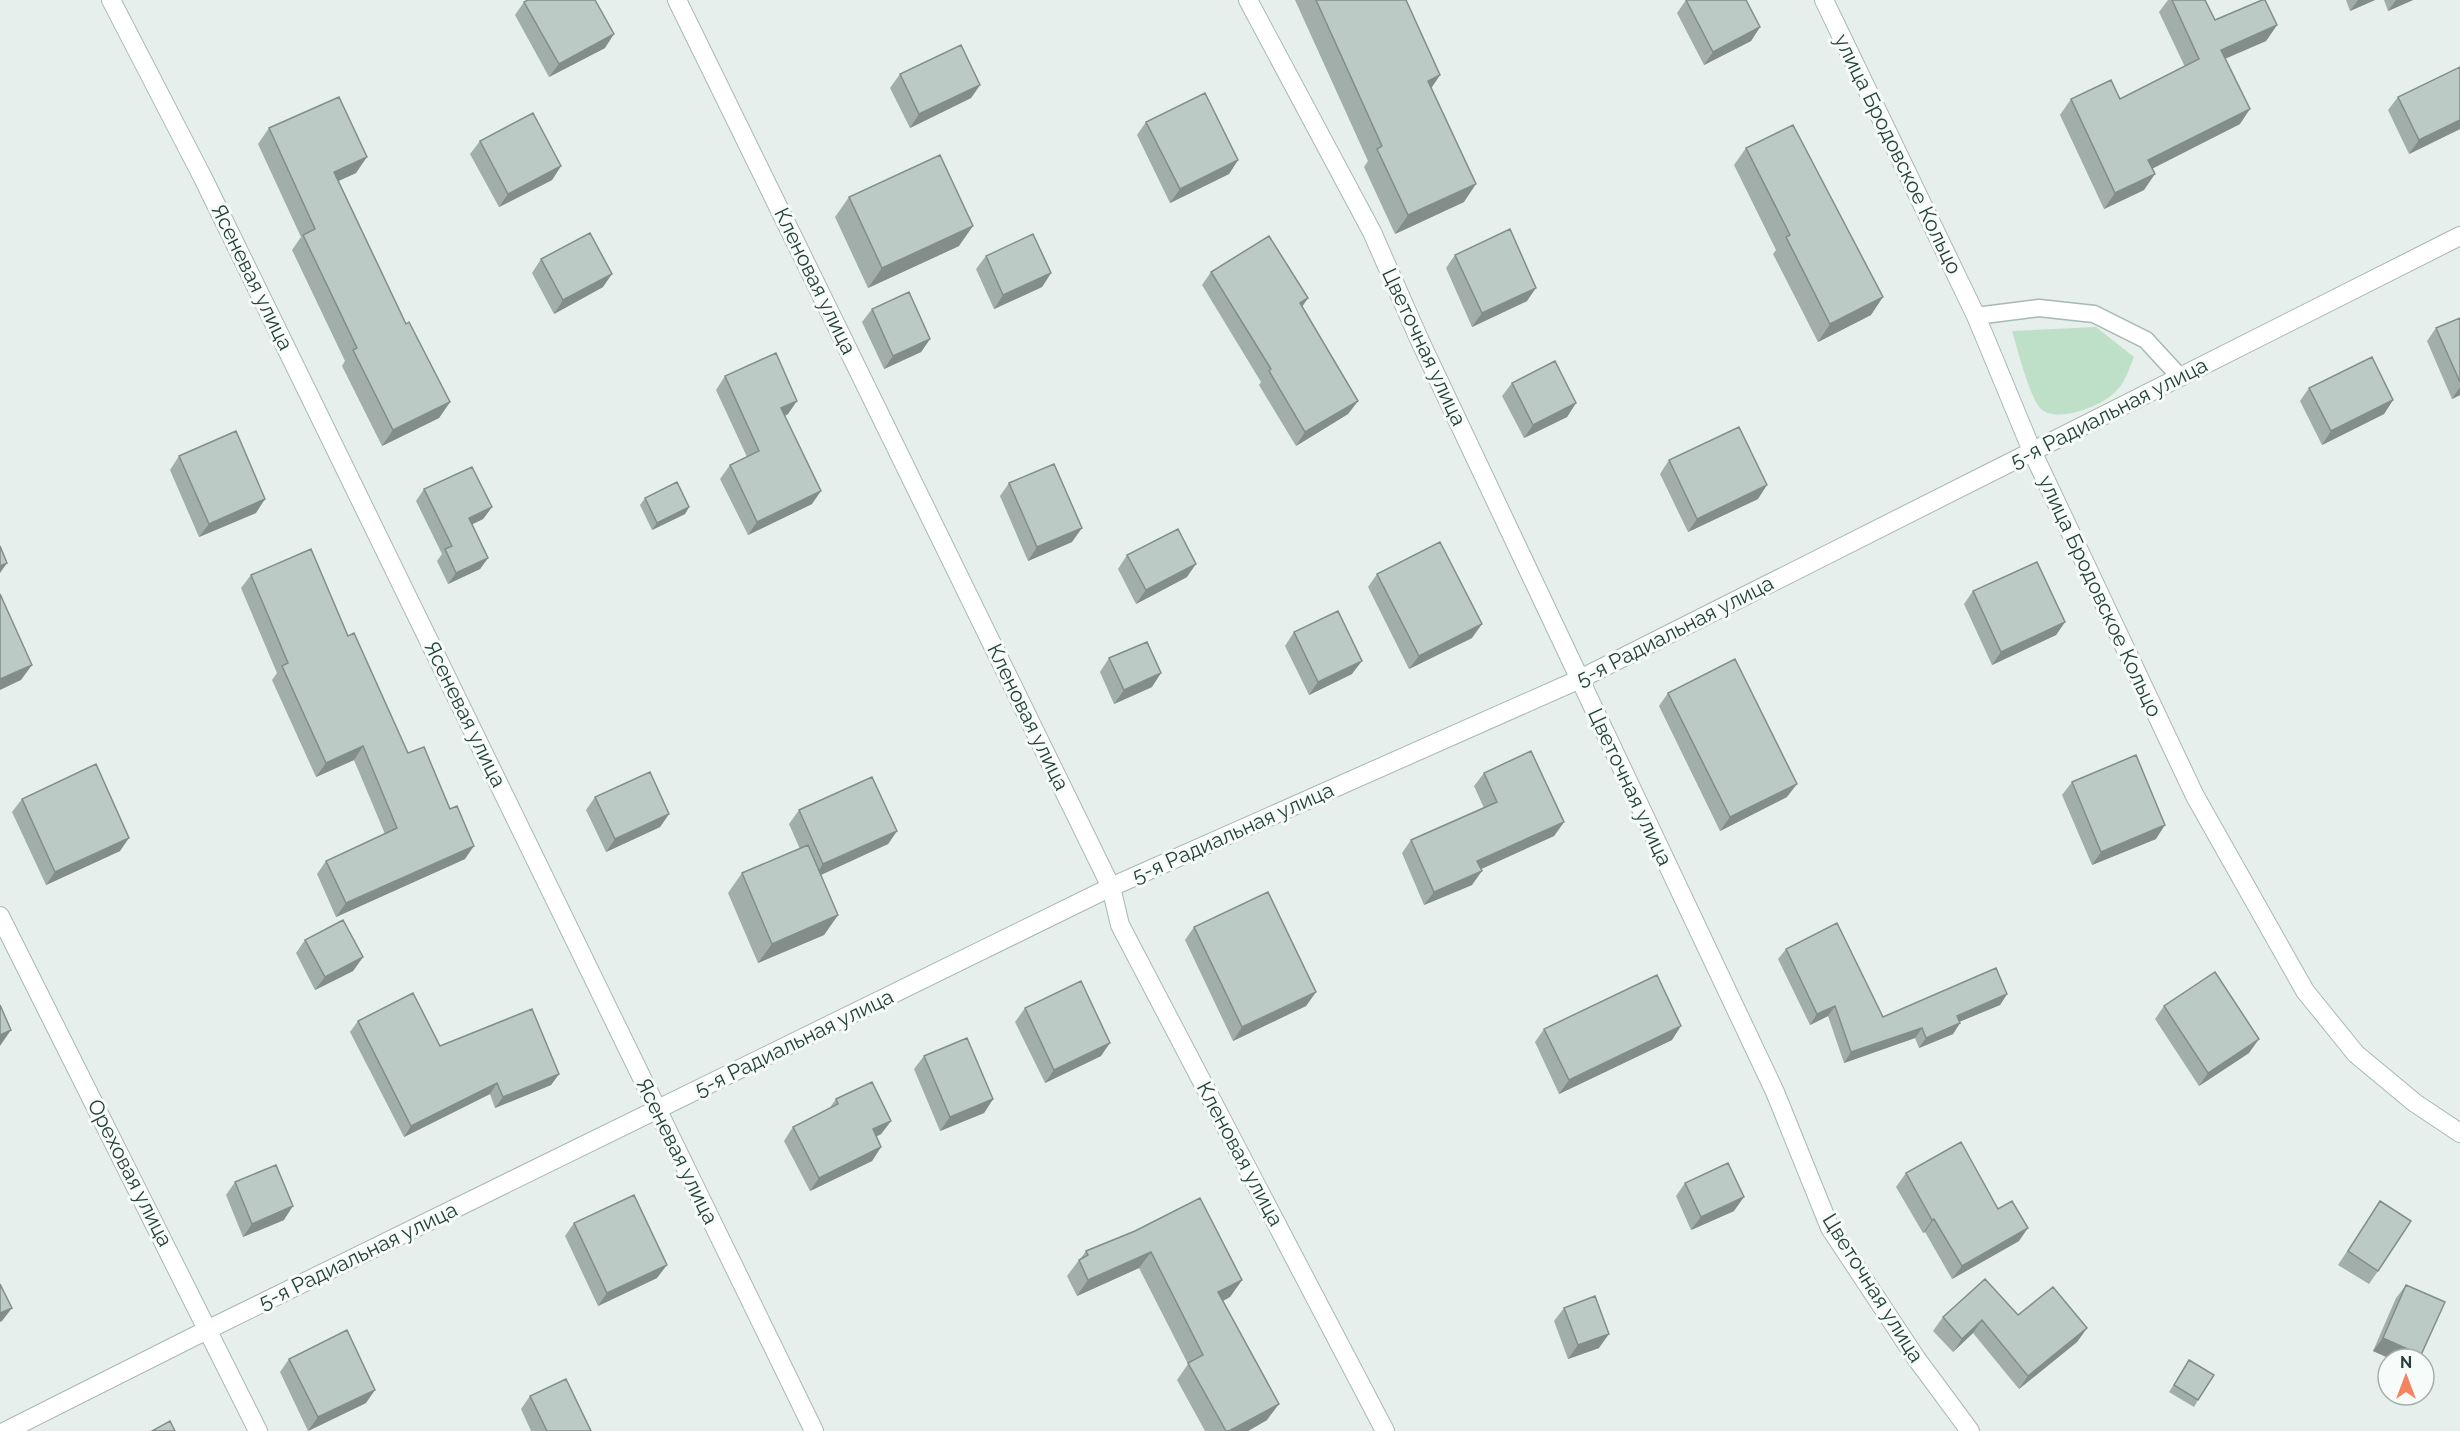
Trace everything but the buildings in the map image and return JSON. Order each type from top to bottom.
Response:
[{"type":"street","name":"Ясеневая улица","points":[[111,0],[203,178],[814,1431]]},
{"type":"street","name":"Кленовая улица","points":[[677,0],[1111,887],[1120,925],[1385,1431]]},
{"type":"street","name":"Цветочная улица","points":[[1248,0],[1372,232],[1420,341],[1775,1092],[1830,1228],[1916,1358],[1970,1431]]},
{"type":"street","name":"улица Бродовское Кольцо","points":[[1824,0],[1976,316],[2032,451],[2195,796],[2305,991],[2356,1054],[2415,1103],[2460,1133]]},
{"type":"street","name":"5-я Радиальная улица","points":[[6,1431],[209,1329],[1111,887],[1580,679],[2460,236]]},
{"type":"street","name":"Ореховая улица","points":[[0,916],[209,1329],[258,1431]]},
{"type":"lane","points":[[1976,316],[2039,308],[2094,314],[2146,340],[2180,377]]},
{"type":"green space","points":[[2096,327],[2134,357],[2123,383],[2111,396],[2081,411],[2058,414],[2041,409],[2028,384],[2012,331]]}]
